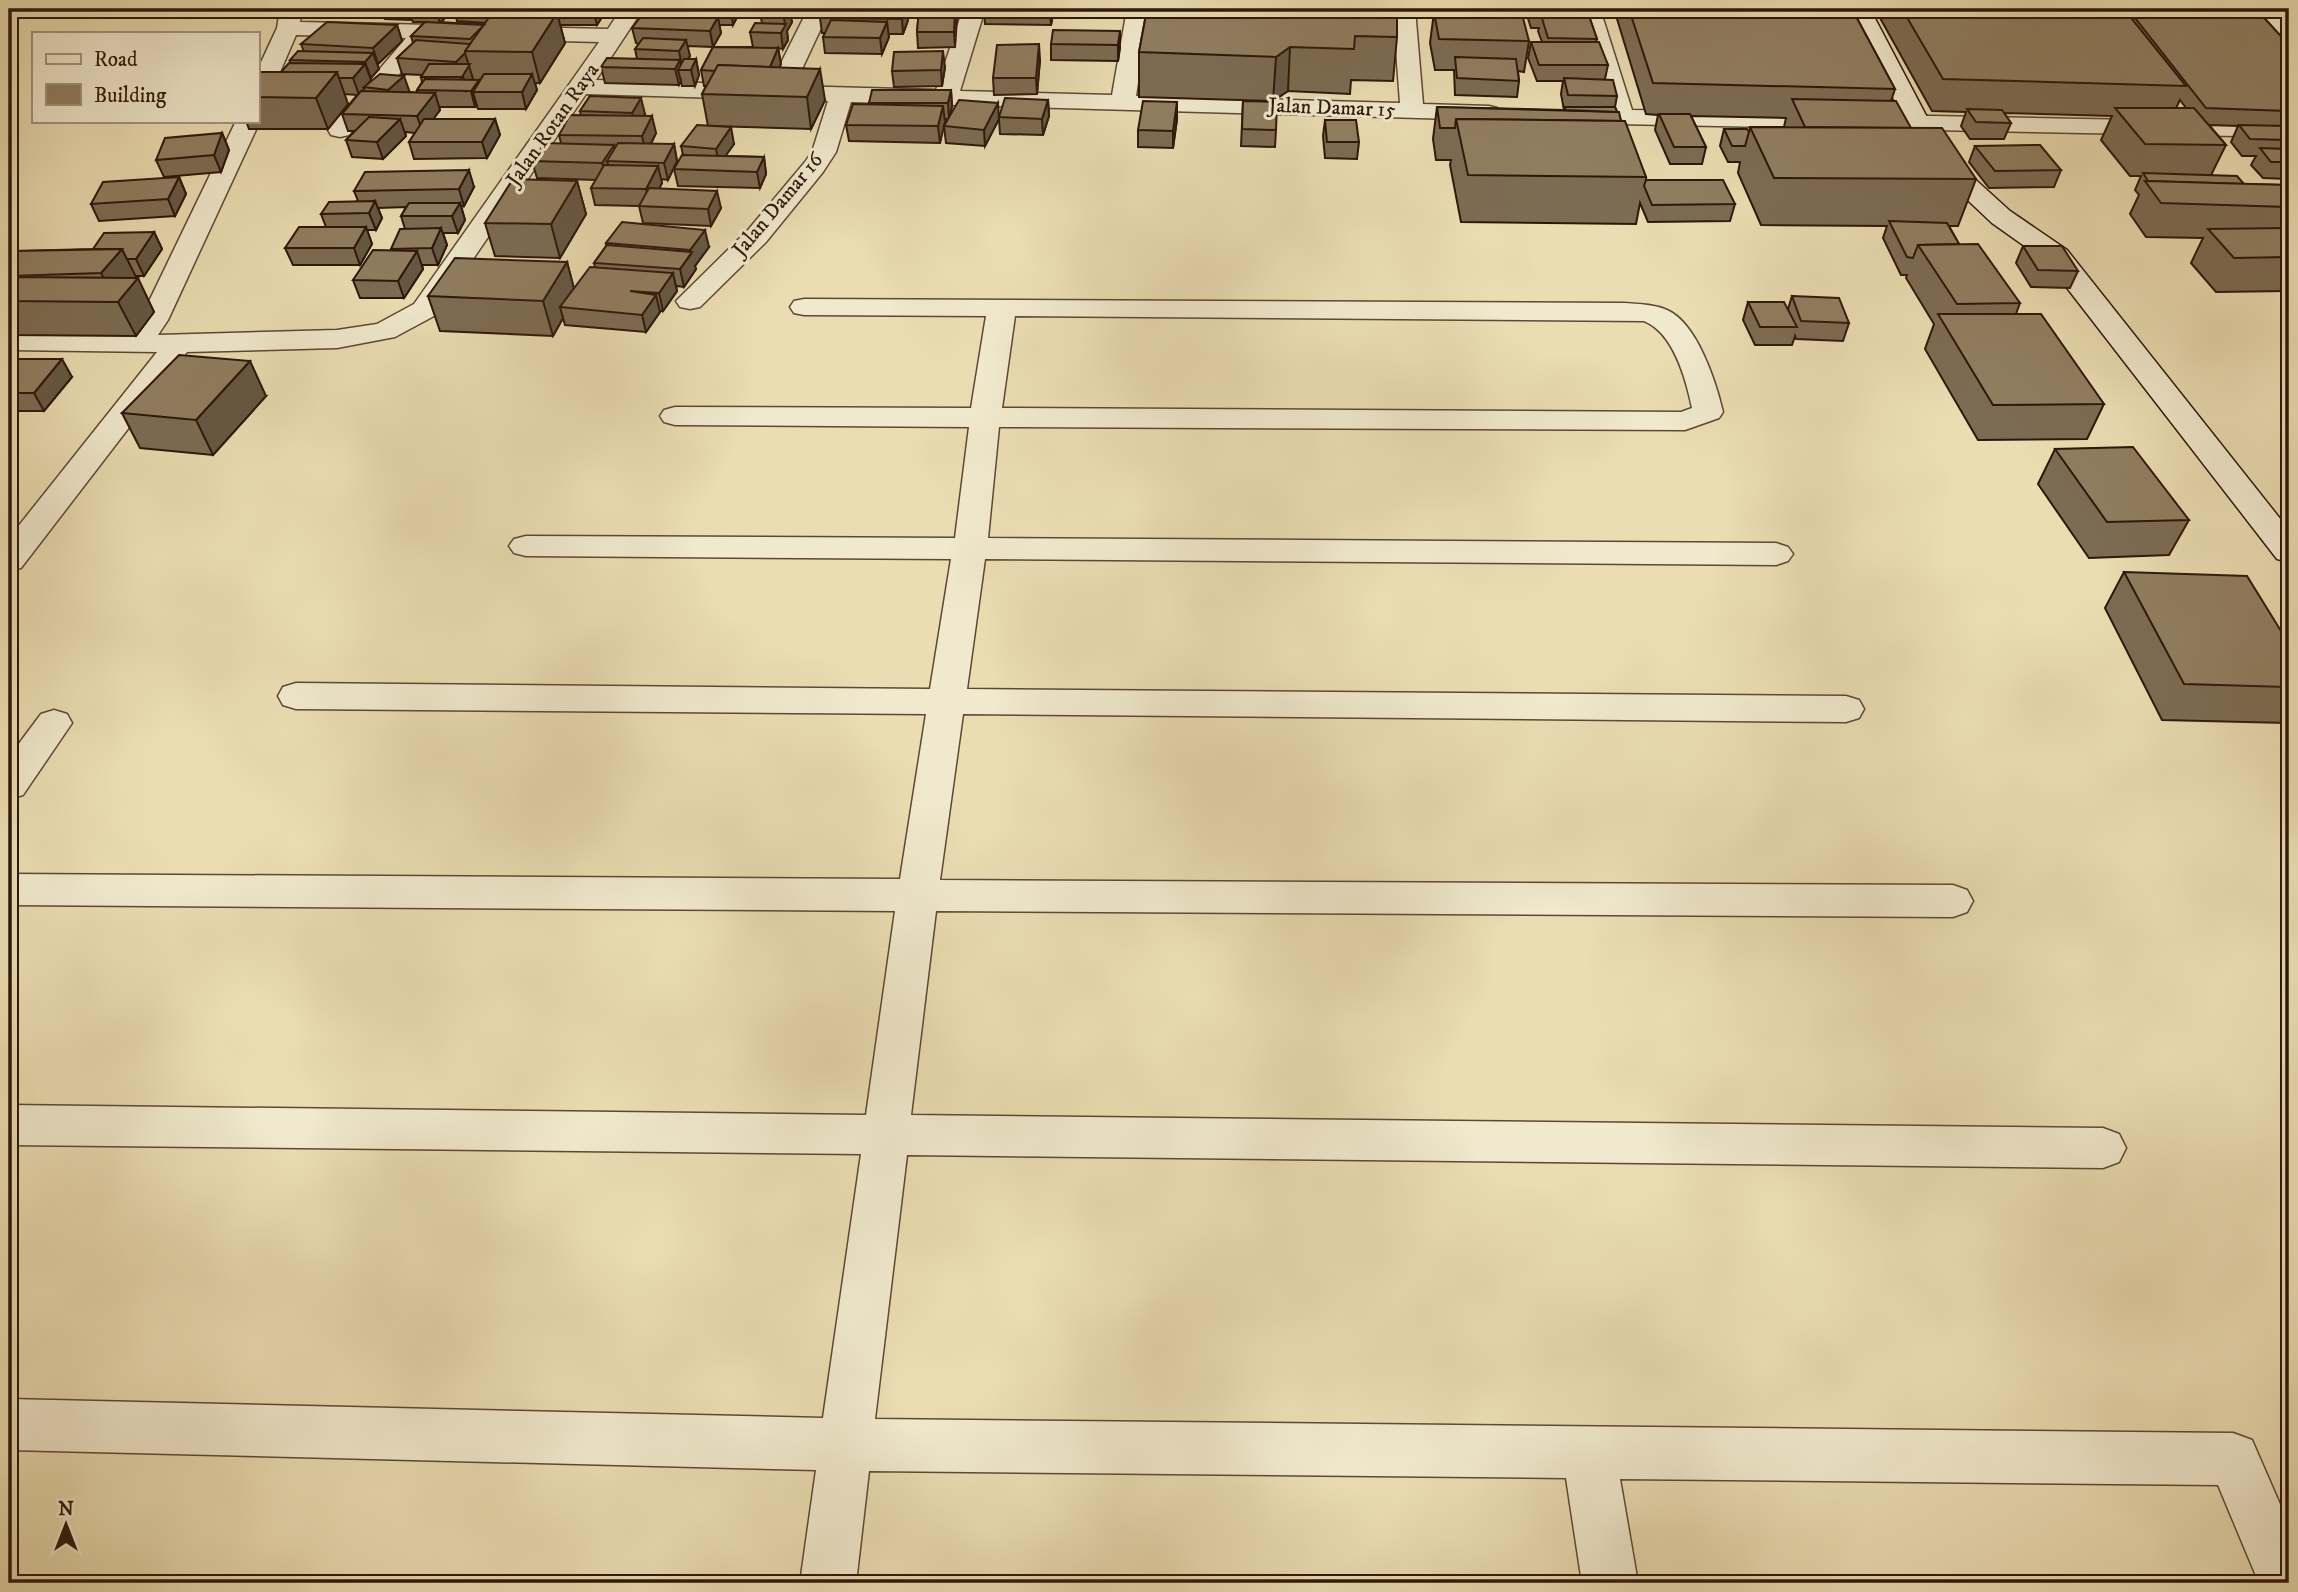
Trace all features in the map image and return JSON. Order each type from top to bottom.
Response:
[{"type":"street","name":"Jalan Rotan Raya","points":[[9,341],[178,344],[337,339],[385,331],[424,310],[632,9]]},
{"type":"street","points":[[779,92],[819,9]]},
{"type":"street","points":[[946,97],[974,9]]},
{"type":"street","points":[[1123,101],[1138,9]]},
{"type":"street","points":[[1404,9],[1412,110]]},
{"type":"street","points":[[1589,9],[1622,118]]},
{"type":"street","points":[[1859,9],[1918,123],[1948,168],[2001,217],[2057,256],[2289,552]]},
{"type":"street","points":[[2259,9],[2289,41]]},
{"type":"street","points":[[259,93],[289,18],[424,30],[615,36]]},
{"type":"street","points":[[340,130],[424,30]]},
{"type":"street","name":"Jalan Damar 15","points":[[578,87],[1517,114]]},
{"type":"street","name":"Jalan Damar 16","points":[[690,301],[757,236],[814,167],[824,152],[842,94]]},
{"type":"street","points":[[2174,105],[2191,127]]},
{"type":"street","points":[[1544,115],[2289,130]]},
{"type":"street","points":[[138,343],[154,320],[247,122]]},
{"type":"street","points":[[675,416],[1685,421],[1707,412],[1704,391],[1676,331],[1660,317],[1624,310],[804,307]]},
{"type":"street","points":[[828,1583],[917,897],[970,547],[985,418],[1002,307]]},
{"type":"street","points":[[9,560],[178,344]]},
{"type":"street","points":[[526,546],[1776,554]]},
{"type":"street","points":[[296,696],[1846,709]]},
{"type":"street","points":[[9,785],[54,723]]},
{"type":"street","points":[[9,890],[1953,901]]},
{"type":"street","points":[[9,1125],[2103,1148]]},
{"type":"street","points":[[9,1425],[847,1445],[2233,1459],[2287,1583]]},
{"type":"street","points":[[1589,1454],[1610,1583]]},
{"type":"building","points":[[765,9],[788,9],[784,17],[761,16]]},
{"type":"building","points":[[824,9],[905,9],[902,19],[820,18]]},
{"type":"building","points":[[919,9],[955,9],[954,32],[917,32]]},
{"type":"building","points":[[1147,9],[1397,9],[1397,37],[1355,36],[1354,49],[1290,47],[1276,57],[1139,52]]},
{"type":"building","points":[[1451,9],[1508,9],[1509,13],[1452,12]]},
{"type":"building","points":[[1532,9],[1588,9],[1590,13],[1533,12]]},
{"type":"building","points":[[1629,9],[1852,9],[1895,89],[1653,83]]},
{"type":"building","points":[[1902,9],[2124,9],[2186,86],[1943,79]]},
{"type":"building","points":[[2128,9],[2256,9],[2289,45],[2289,111],[2206,108]]},
{"type":"building","points":[[493,12],[557,13],[532,52],[465,51]]},
{"type":"building","points":[[1434,12],[1522,14],[1529,41],[1439,39]]},
{"type":"building","points":[[642,15],[718,17],[710,31],[632,28]]},
{"type":"building","points":[[1541,15],[1589,16],[1597,39],[1548,38]]},
{"type":"building","points":[[831,20],[887,22],[880,38],[823,37]]},
{"type":"building","points":[[327,22],[397,25],[373,48],[301,44]]},
{"type":"building","points":[[425,22],[484,25],[470,39],[411,36]]},
{"type":"building","points":[[755,23],[786,24],[781,33],[750,32]]},
{"type":"building","points":[[1053,30],[1120,31],[1118,45],[1051,44]]},
{"type":"building","points":[[643,38],[686,40],[679,51],[635,49]]},
{"type":"building","points":[[416,40],[470,44],[456,62],[397,58]]},
{"type":"building","points":[[1531,42],[1599,42],[1608,65],[1539,65]]},
{"type":"building","points":[[1039,44],[1036,78],[993,78],[997,45]]},
{"type":"building","points":[[713,47],[778,48],[770,67],[718,65],[715,71],[701,70]]},
{"type":"building","points":[[298,51],[373,53],[365,62],[290,60]]},
{"type":"building","points":[[943,51],[941,70],[892,71],[894,52]]},
{"type":"building","points":[[1455,57],[1516,59],[1519,81],[1457,78]]},
{"type":"building","points":[[607,58],[680,60],[675,69],[601,67]]},
{"type":"building","points":[[684,59],[696,59],[691,70],[678,70]]},
{"type":"building","points":[[289,63],[365,64],[353,78],[339,78],[337,72],[281,72]]},
{"type":"building","points":[[429,64],[470,64],[462,77],[421,77]]},
{"type":"building","points":[[718,65],[820,69],[807,97],[702,94]]},
{"type":"building","points":[[259,72],[337,72],[316,98],[259,97]]},
{"type":"building","points":[[380,74],[404,76],[388,90],[364,87]]},
{"type":"building","points":[[484,74],[532,74],[522,92],[473,92]]},
{"type":"building","points":[[1564,78],[1613,80],[1617,96],[1568,95]]},
{"type":"building","points":[[425,79],[479,80],[471,91],[417,90]]},
{"type":"building","points":[[872,90],[951,90],[948,103],[869,103]]},
{"type":"building","points":[[361,91],[435,93],[417,116],[342,114]]},
{"type":"building","points":[[590,96],[641,98],[632,113],[580,111]]},
{"type":"building","points":[[1005,98],[1048,100],[1042,119],[999,117]]},
{"type":"building","points":[[1792,99],[1896,101],[1911,128],[1805,127]]},
{"type":"building","points":[[959,100],[998,103],[984,130],[944,126]]},
{"type":"building","points":[[1143,101],[1177,102],[1173,131],[1138,130]]},
{"type":"building","points":[[1243,101],[1277,102],[1276,130],[1242,129]]},
{"type":"building","points":[[853,104],[943,106],[938,126],[846,125]]},
{"type":"building","points":[[1437,107],[1619,112],[1621,121],[1456,119],[1455,128],[1440,128]]},
{"type":"building","points":[[1564,107],[1615,107],[1617,112],[1566,110]]},
{"type":"building","points":[[2115,108],[2194,108],[2226,145],[2145,144]]},
{"type":"building","points":[[1967,109],[2002,110],[2011,123],[1976,122]]},
{"type":"building","points":[[1659,114],[1690,114],[1706,147],[1674,147]]},
{"type":"building","points":[[570,115],[652,116],[642,136],[559,135]]},
{"type":"building","points":[[369,117],[400,119],[377,142],[346,140]]},
{"type":"building","points":[[424,119],[495,119],[482,142],[409,142]]},
{"type":"building","points":[[1456,119],[1625,121],[1646,177],[1468,175]]},
{"type":"building","points":[[1325,120],[1356,120],[1359,142],[1327,142]]},
{"type":"building","points":[[697,125],[731,127],[716,149],[681,146]]},
{"type":"building","points":[[2239,125],[2289,126],[2289,140],[2250,139]]},
{"type":"building","points":[[1750,127],[1942,128],[1976,179],[1774,178]]},
{"type":"building","points":[[1724,129],[1747,129],[1749,132],[1745,146],[1732,146]]},
{"type":"building","points":[[222,133],[214,155],[156,160],[165,138]]},
{"type":"building","points":[[545,143],[614,145],[602,163],[532,161]]},
{"type":"building","points":[[618,143],[674,144],[664,163],[607,161]]},
{"type":"building","points":[[2040,145],[2061,170],[1995,171],[1975,146]]},
{"type":"building","points":[[2260,148],[2289,149],[2289,162],[2271,162]]},
{"type":"building","points":[[682,155],[764,157],[757,172],[674,169]]},
{"type":"building","points":[[604,165],[658,166],[646,189],[591,188]]},
{"type":"building","points":[[469,170],[459,189],[354,191],[365,172]]},
{"type":"building","points":[[2143,173],[2237,176],[2244,184],[2148,181]]},
{"type":"building","points":[[179,177],[168,199],[91,204],[103,182]]},
{"type":"building","points":[[513,179],[577,181],[551,224],[485,223]]},
{"type":"building","points":[[1646,180],[1723,180],[1735,204],[1652,205],[1644,186]]},
{"type":"building","points":[[2145,181],[2289,185],[2289,207],[2161,203]]},
{"type":"building","points":[[649,188],[717,191],[708,209],[639,206]]},
{"type":"building","points":[[375,201],[369,213],[321,214],[329,202]]},
{"type":"building","points":[[409,203],[460,203],[452,216],[401,216]]},
{"type":"building","points":[[1889,221],[1947,223],[1959,244],[1918,245],[1913,258],[1907,257]]},
{"type":"building","points":[[622,222],[705,230],[690,250],[606,243]]},
{"type":"building","points":[[299,227],[366,227],[354,248],[285,248]]},
{"type":"building","points":[[441,228],[432,248],[391,249],[400,229]]},
{"type":"building","points":[[2289,228],[2289,257],[2234,258],[2208,229]]},
{"type":"building","points":[[154,232],[136,259],[127,259],[122,249],[93,249],[104,233]]},
{"type":"building","points":[[1978,244],[2020,303],[1957,304],[1918,245]]},
{"type":"building","points":[[607,245],[692,252],[680,269],[594,263]]},
{"type":"building","points":[[2023,246],[2062,246],[2078,271],[2038,270]]},
{"type":"building","points":[[122,249],[101,273],[9,276],[9,257],[16,251]]},
{"type":"building","points":[[373,250],[417,251],[398,281],[353,280]]},
{"type":"building","points":[[455,258],[567,262],[543,301],[428,296]]},
{"type":"building","points":[[590,267],[673,273],[659,293],[630,291],[656,295],[642,315],[560,307]]},
{"type":"building","points":[[9,277],[138,278],[118,302],[9,301]]},
{"type":"building","points":[[1792,296],[1839,298],[1849,323],[1801,321]]},
{"type":"building","points":[[1748,302],[1784,302],[1797,327],[1760,327]]},
{"type":"building","points":[[1938,314],[2041,314],[2104,404],[1993,405]]},
{"type":"building","points":[[179,355],[250,361],[196,420],[122,413]]},
{"type":"building","points":[[9,359],[62,359],[34,393],[9,393]]},
{"type":"building","points":[[2133,447],[2189,520],[2107,522],[2055,449]]},
{"type":"building","points":[[2124,572],[2247,576],[2289,644],[2289,687],[2184,684]]}]
